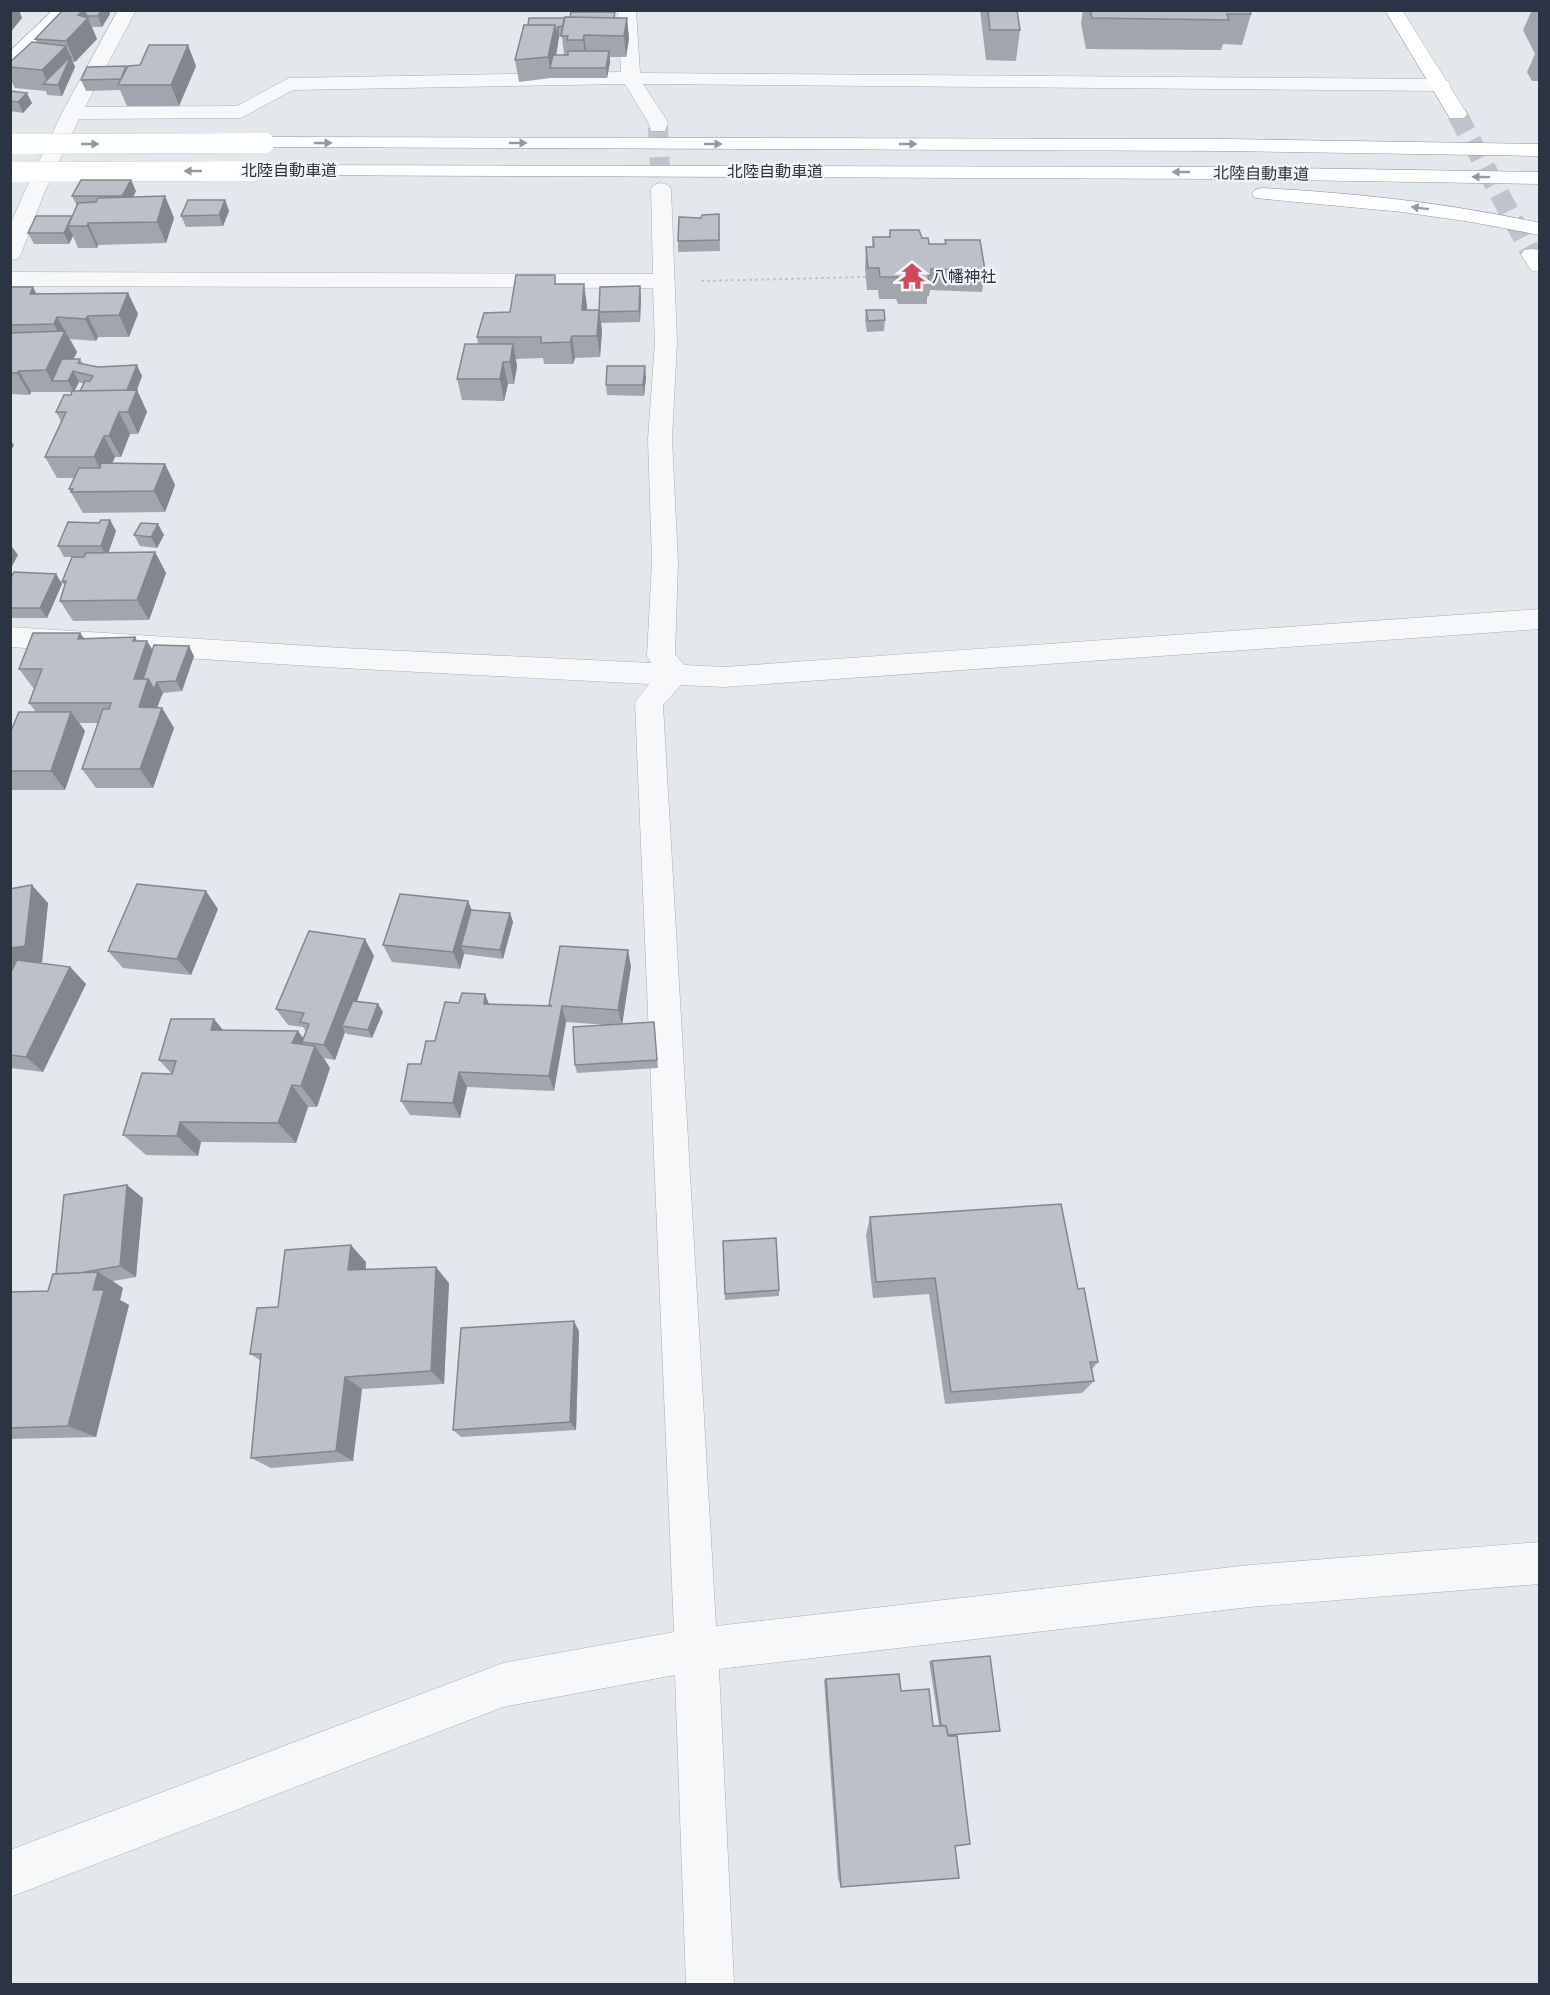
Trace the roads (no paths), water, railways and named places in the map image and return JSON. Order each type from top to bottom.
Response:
[{"type":"main road","points":[[10,62],[64,10]]},
{"type":"main road","points":[[1394,10],[1457,114]]},
{"type":"main road","points":[[1415,10],[1440,85]]},
{"type":"main road","points":[[1227,145],[1539,140]]},
{"type":"main road","name":"北陸自動車道","points":[[10,144],[1227,145],[1539,150]]},
{"type":"main road","points":[[326,170],[546,178],[1037,184],[1240,193],[1396,205],[1506,221],[1539,229]]},
{"type":"main road","name":"北陸自動車道","points":[[10,172],[326,170],[1206,172],[1539,178]]},
{"type":"street","points":[[10,254],[25,213],[72,113],[127,10]]},
{"type":"street","points":[[627,10],[632,79],[658,122],[658,127]]},
{"type":"street","points":[[72,113],[241,112],[289,84],[632,79],[1440,85]]},
{"type":"street","points":[[661,189],[666,342],[660,439],[665,562],[661,656],[675,674]]},
{"type":"street","points":[[10,279],[664,281]]},
{"type":"street","points":[[10,637],[342,658],[723,677],[1539,619]]},
{"type":"street","points":[[675,674],[649,702],[696,1650],[710,1984]]},
{"type":"street","points":[[10,1874],[503,1686],[696,1650],[1250,1586],[1539,1563]]},
{"type":"tunnel","points":[[1457,114],[1532,255]]},
{"type":"tunnel","points":[[658,127],[661,189]]},
{"type":"place","name":"八幡神社","points":[[912,276]]}]
